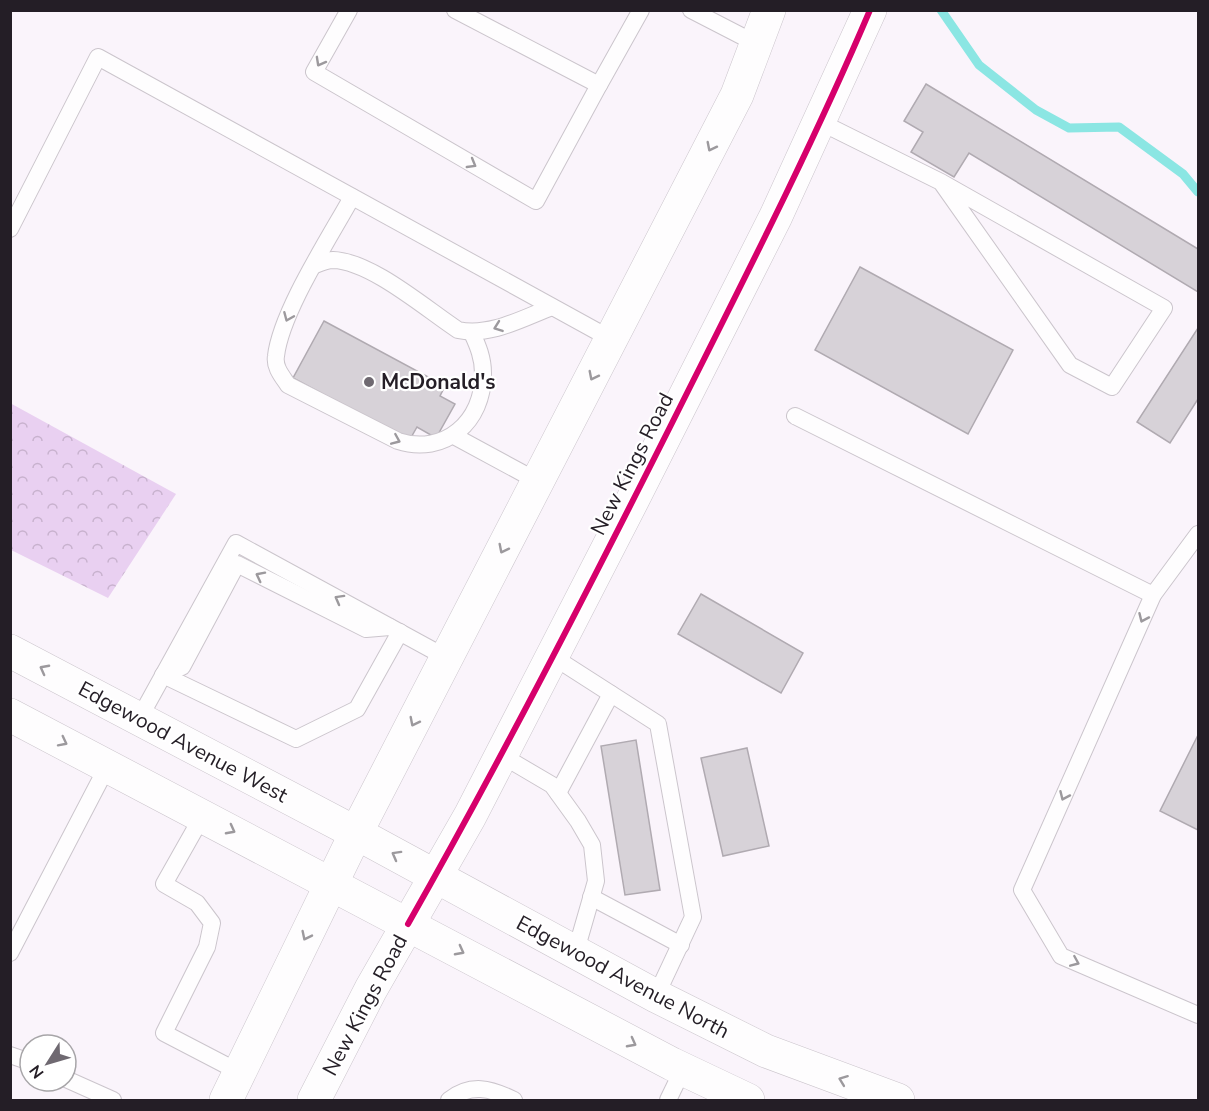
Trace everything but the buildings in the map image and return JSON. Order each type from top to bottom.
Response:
[{"type":"main road","points":[[232,1087],[356,833],[539,482],[737,94],[769,10]]},
{"type":"main road","name":"New Kings Road","points":[[314,1101],[371,989],[435,877],[552,657],[776,216],[870,10]]},
{"type":"main road","name":"Edgewood Avenue West","points":[[10,651],[356,833]]},
{"type":"main road","points":[[10,715],[683,1070],[748,1101]]},
{"type":"main road","name":"Edgewood Avenue North","points":[[356,833],[575,954],[766,1051],[898,1101]]},
{"type":"lane","points":[[349,10],[314,72],[536,201],[641,10]]},
{"type":"lane","points":[[455,10],[599,85]]},
{"type":"lane","points":[[690,10],[757,44]]},
{"type":"lane","points":[[10,229],[98,57],[611,339]]},
{"type":"lane","points":[[820,122],[941,182],[1164,308],[1112,387],[1070,365],[941,182]]},
{"type":"lane","points":[[352,197],[286,319],[275,357],[277,369],[288,385],[398,441],[412,446],[435,445],[454,436],[469,419],[481,395],[484,374],[481,353],[472,333]]},
{"type":"lane","points":[[315,265],[332,260],[353,264],[379,277],[458,330],[472,333],[485,332],[552,307]]},
{"type":"lane","points":[[795,416],[1153,595]]},
{"type":"lane","points":[[454,436],[539,482]]},
{"type":"lane","points":[[1198,534],[1153,595],[1022,890],[1061,956],[1198,1015]]},
{"type":"lane","points":[[139,719],[236,543],[447,658]]},
{"type":"lane","points":[[165,673],[296,739],[357,709],[395,630]]},
{"type":"lane","points":[[552,657],[658,724],[693,917],[656,996]]},
{"type":"lane","points":[[558,793],[611,694]]},
{"type":"lane","points":[[501,755],[552,785],[592,845],[596,880],[575,954]]},
{"type":"lane","points":[[10,952],[108,765]]},
{"type":"lane","points":[[203,815],[164,884],[197,903],[212,923],[207,947],[164,1033],[232,1087]]},
{"type":"lane","points":[[591,897],[681,945]]},
{"type":"lane","points":[[668,1101],[683,1070]]},
{"type":"lane","points":[[78,1085],[113,1101]]},
{"type":"lane","points":[[449,1100],[461,1091],[482,1088],[514,1101]]},
{"type":"lane","points":[[449,1100],[456,1101]]},
{"type":"green space","points":[[10,403],[176,494],[108,598],[11,550]]},
{"type":"waterway","points":[[941,10],[979,65],[1036,110],[1069,128],[1119,127],[1183,174],[1198,192]]},
{"type":"cycle path","points":[[408,924],[576,613],[749,270],[799,167],[870,10]]},
{"type":"place","name":"McDonald's","points":[[369,382]]}]
